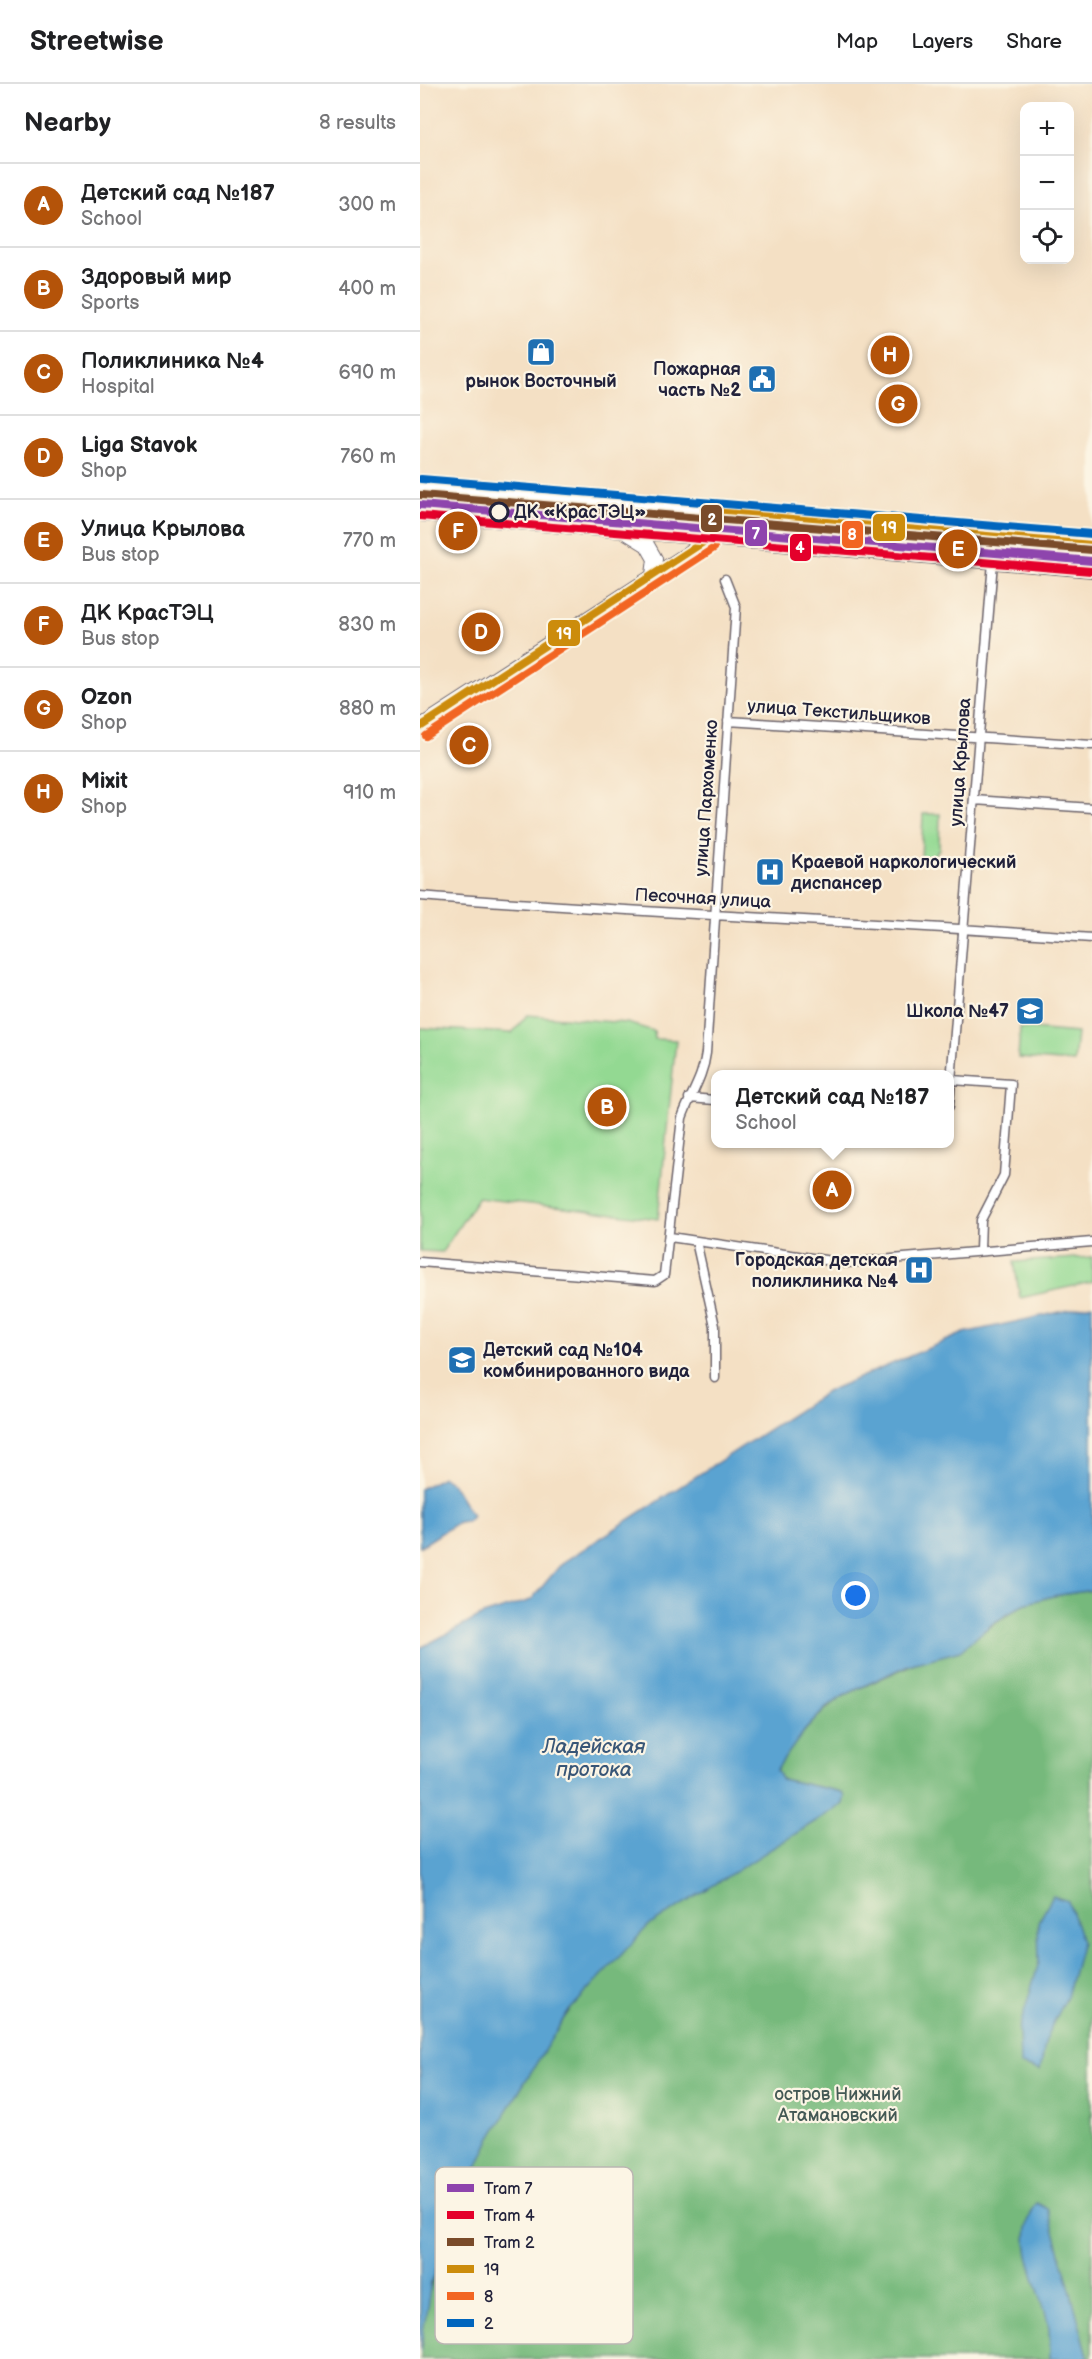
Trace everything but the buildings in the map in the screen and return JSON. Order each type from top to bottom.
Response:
[{"type":"main road","points":[[420,489],[1092,545]]},
{"type":"main road","points":[[420,728],[708,539],[713,512]]},
{"type":"main road","points":[[420,514],[1092,570]]},
{"type":"main road","points":[[625,530],[647,546],[651,552],[655,559],[653,575]]},
{"type":"street","name":"улица Крылова","points":[[953,1070],[995,537]]},
{"type":"street","name":"улица Пархоменко","points":[[420,1262],[655,1281],[664,1275],[682,1118],[689,1098],[704,1070],[736,607],[725,579]]},
{"type":"street","name":"улица Текстильщиков","points":[[728,721],[1092,745]]},
{"type":"street","points":[[974,800],[1092,808]]},
{"type":"street","name":"Песочная улица","points":[[420,896],[716,916],[963,928],[1092,938]]},
{"type":"street","points":[[954,1080],[1011,1084],[1004,1175],[981,1220],[980,1250]]},
{"type":"street","points":[[689,1098],[711,1100]]},
{"type":"street","points":[[669,1237],[845,1263],[1092,1242]]},
{"type":"street","points":[[696,1241],[715,1326],[715,1378]]},
{"type":"green space","points":[[923,814],[940,814],[939,849],[929,861],[921,860]]},
{"type":"green space","points":[[527,1015],[627,1023],[654,1031],[655,1039],[676,1040],[658,1219],[478,1198],[442,1252],[420,1251],[420,1028],[512,1033]]},
{"type":"green space","points":[[1020,1028],[1077,1033],[1074,1062],[1018,1058]]},
{"type":"green space","points":[[1092,1257],[1092,1282],[1020,1298],[1014,1262]]},
{"type":"green space","name":"остров Нижний Атамановский","points":[[1092,1590],[1092,2359],[420,2359],[426,2308],[435,2275],[435,2344],[633,2344],[633,2167],[477,2167],[498,2124],[533,2063],[572,2008],[611,1960],[649,1925],[680,1903],[814,1822],[828,1810],[842,1792],[781,1779],[776,1770],[806,1729],[824,1711],[845,1695],[981,1633],[1024,1604],[1053,1596]]},
{"type":"water","name":"Ладейская протока","points":[[1092,1305],[1092,1590],[1053,1596],[1024,1604],[992,1624],[960,1651],[908,1665],[845,1695],[826,1708],[805,1730],[776,1770],[781,1779],[842,1792],[845,1796],[843,1804],[648,1926],[567,2013],[489,2141],[477,2167],[435,2167],[435,2271],[431,2282],[420,2353],[420,1648],[483,1615],[531,1600],[562,1563],[828,1391],[964,1333]]},
{"type":"water","points":[[443,1477],[453,1484],[472,1516],[468,1521],[458,1522],[420,1547],[420,1489]]},
{"type":"water","points":[[1053,1896],[1068,1901],[1082,1942],[1067,1997],[1047,2035],[1040,2070],[1020,2065],[1019,2029],[1039,1962],[1038,1923]]},
{"type":"water","points":[[1037,2203],[1048,2209],[1089,2359],[1050,2359],[1048,2322],[1029,2261],[1027,2246],[1026,2231]]},
{"type":"tram line","name":"2","points":[[421,495],[1092,550]]},
{"type":"tram line","name":"7","points":[[420,505],[1092,561]]},
{"type":"tram line","name":"4","points":[[420,516],[1091,571]]},
{"type":"transit line","name":"2","points":[[421,479],[1092,534]]},
{"type":"transit line","name":"19","points":[[708,539],[713,512],[1092,545]]},
{"type":"transit line","name":"8","points":[[718,541],[722,523],[1091,555]]},
{"type":"transit line","name":"19","points":[[420,727],[708,539]]},
{"type":"transit line","name":"8","points":[[426,736],[714,548]]},
{"type":"place","name":"рынок Восточный","points":[[541,352]]},
{"type":"place","name":"Mixit","points":[[890,355]]},
{"type":"place","name":"Пожарная часть №2","points":[[762,379]]},
{"type":"place","name":"Ozon","points":[[898,404]]},
{"type":"place","name":"ДК «КрасТЭЦ»","points":[[499,512]]},
{"type":"place","name":"ДК КрасТЭЦ","points":[[458,531]]},
{"type":"place","name":"Улица Крылова","points":[[958,549]]},
{"type":"place","name":"Liga Stavok","points":[[481,632]]},
{"type":"place","name":"Поликлиника №4","points":[[469,745]]},
{"type":"place","name":"Краевой наркологический диспансер","points":[[770,872]]},
{"type":"place","name":"Школа №47","points":[[1030,1011]]},
{"type":"place","name":"Здоровый мир","points":[[607,1107]]},
{"type":"place","name":"Детский сад №187","points":[[832,1190]]},
{"type":"place","name":"Городская детская поликлиника №4","points":[[919,1270]]},
{"type":"place","name":"Детский сад №104 комбинированного вида","points":[[462,1360]]}]
